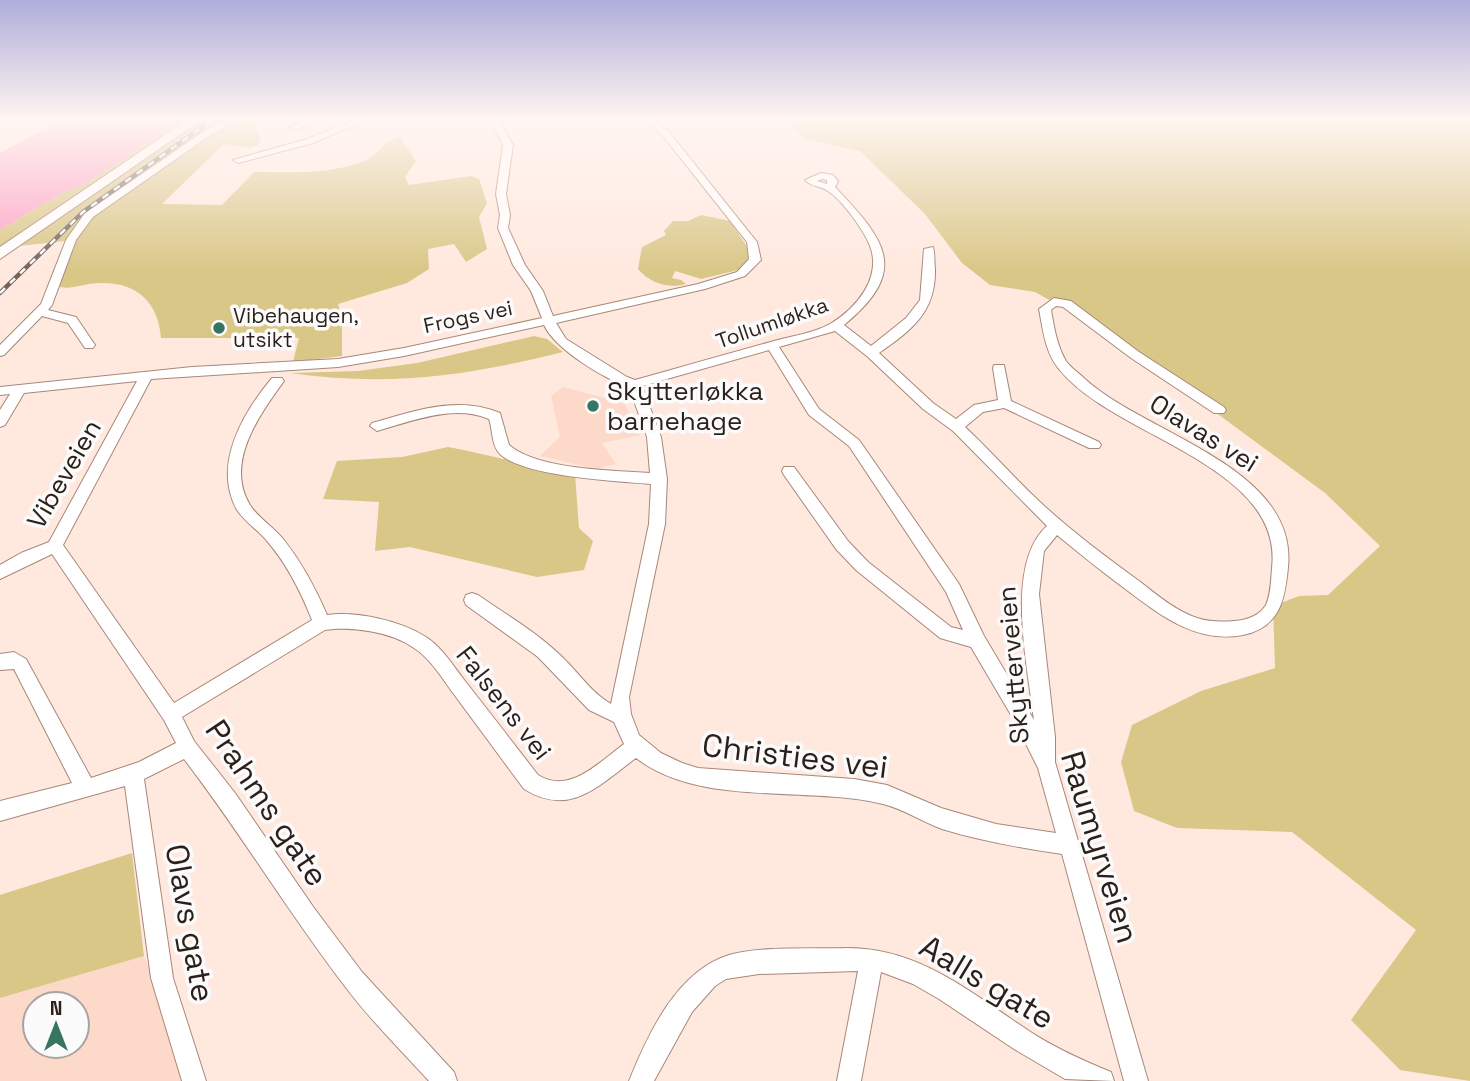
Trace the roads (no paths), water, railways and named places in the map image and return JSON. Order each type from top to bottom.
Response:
[{"type":"main road","points":[[0,254],[122,170]]},
{"type":"street","points":[[0,352],[40,312],[71,240],[89,215],[153,170]]},
{"type":"street","points":[[505,170],[501,197],[505,215],[503,228],[519,265],[537,291],[549,322],[562,342],[622,380],[635,384],[637,396],[654,437],[660,479],[657,524],[620,696],[620,715],[635,747]]},
{"type":"street","name":"Frogs vei","points":[[0,391],[147,375],[338,363],[549,322],[730,279],[750,267],[755,260],[755,247],[695,170]]},
{"type":"street","name":"Tollumløkka","points":[[635,384],[773,347],[837,326],[875,289],[882,271],[880,255],[873,240],[830,187]]},
{"type":"street","points":[[873,351],[887,342],[922,307],[928,289],[929,249]]},
{"type":"street","name":"Olavas vei","points":[[837,326],[873,351],[928,406],[956,427],[1057,526],[1159,605],[1193,624],[1233,629],[1262,621],[1274,609],[1282,578],[1279,537],[1266,506],[1233,476],[1107,402],[1073,377],[1054,350],[1045,309],[1054,302],[1067,304],[1135,355],[1219,410]]},
{"type":"street","points":[[40,312],[72,320],[89,345]]},
{"type":"street","name":"Raumyrveien","points":[[773,347],[814,412],[854,443],[953,589],[977,641],[1021,714],[1047,766],[1136,1081]]},
{"type":"street","points":[[999,368],[1006,394],[1005,403]]},
{"type":"street","name":"Vibeveien","points":[[0,573],[55,546],[147,375]]},
{"type":"street","points":[[171,714],[322,623],[315,602],[272,536],[245,509],[237,492],[237,462],[247,428],[260,400],[277,381]]},
{"type":"street","points":[[0,422],[20,388]]},
{"type":"street","points":[[956,427],[979,408],[1005,403],[1094,445]]},
{"type":"street","points":[[377,426],[444,410],[475,409],[495,416],[502,446],[516,457],[590,472],[660,479]]},
{"type":"street","points":[[789,471],[842,545],[862,566],[946,633],[964,640],[977,641]]},
{"type":"street","name":"Skytterveien","points":[[1047,766],[1046,724],[1030,594],[1036,551],[1046,535],[1057,526]]},
{"type":"street","name":"Prahms gate","points":[[55,546],[171,714],[187,747],[354,980],[445,1081]]},
{"type":"street","points":[[472,600],[510,628],[540,645],[591,701],[620,715]]},
{"type":"street","name":"Falsens vei","points":[[322,623],[337,621],[372,626],[402,633],[422,643],[440,662],[531,782],[548,794],[571,793],[635,747]]},
{"type":"street","points":[[0,662],[14,660],[20,664],[85,787]]},
{"type":"street","points":[[0,811],[133,774],[166,761],[187,747]]},
{"type":"street","name":"Christies vei","points":[[635,747],[678,773],[698,777],[854,789],[887,795],[940,818],[996,834],[1068,845]]},
{"type":"street","name":"Olavs gate","points":[[133,774],[162,978],[194,1081]]},
{"type":"street","points":[[849,1081],[871,962]]},
{"type":"street","name":"Aalls gate","points":[[641,1081],[670,1025],[703,981],[721,969],[755,963],[871,962],[891,963],[925,979],[1049,1058],[1102,1081]]},
{"type":"railway","points":[[0,293],[83,212],[141,170]]},
{"type":"place","name":"Vibehaugen, utsikt","points":[[219,328]]},
{"type":"place","name":"Skytterløkka barnehage","points":[[593,406]]}]
